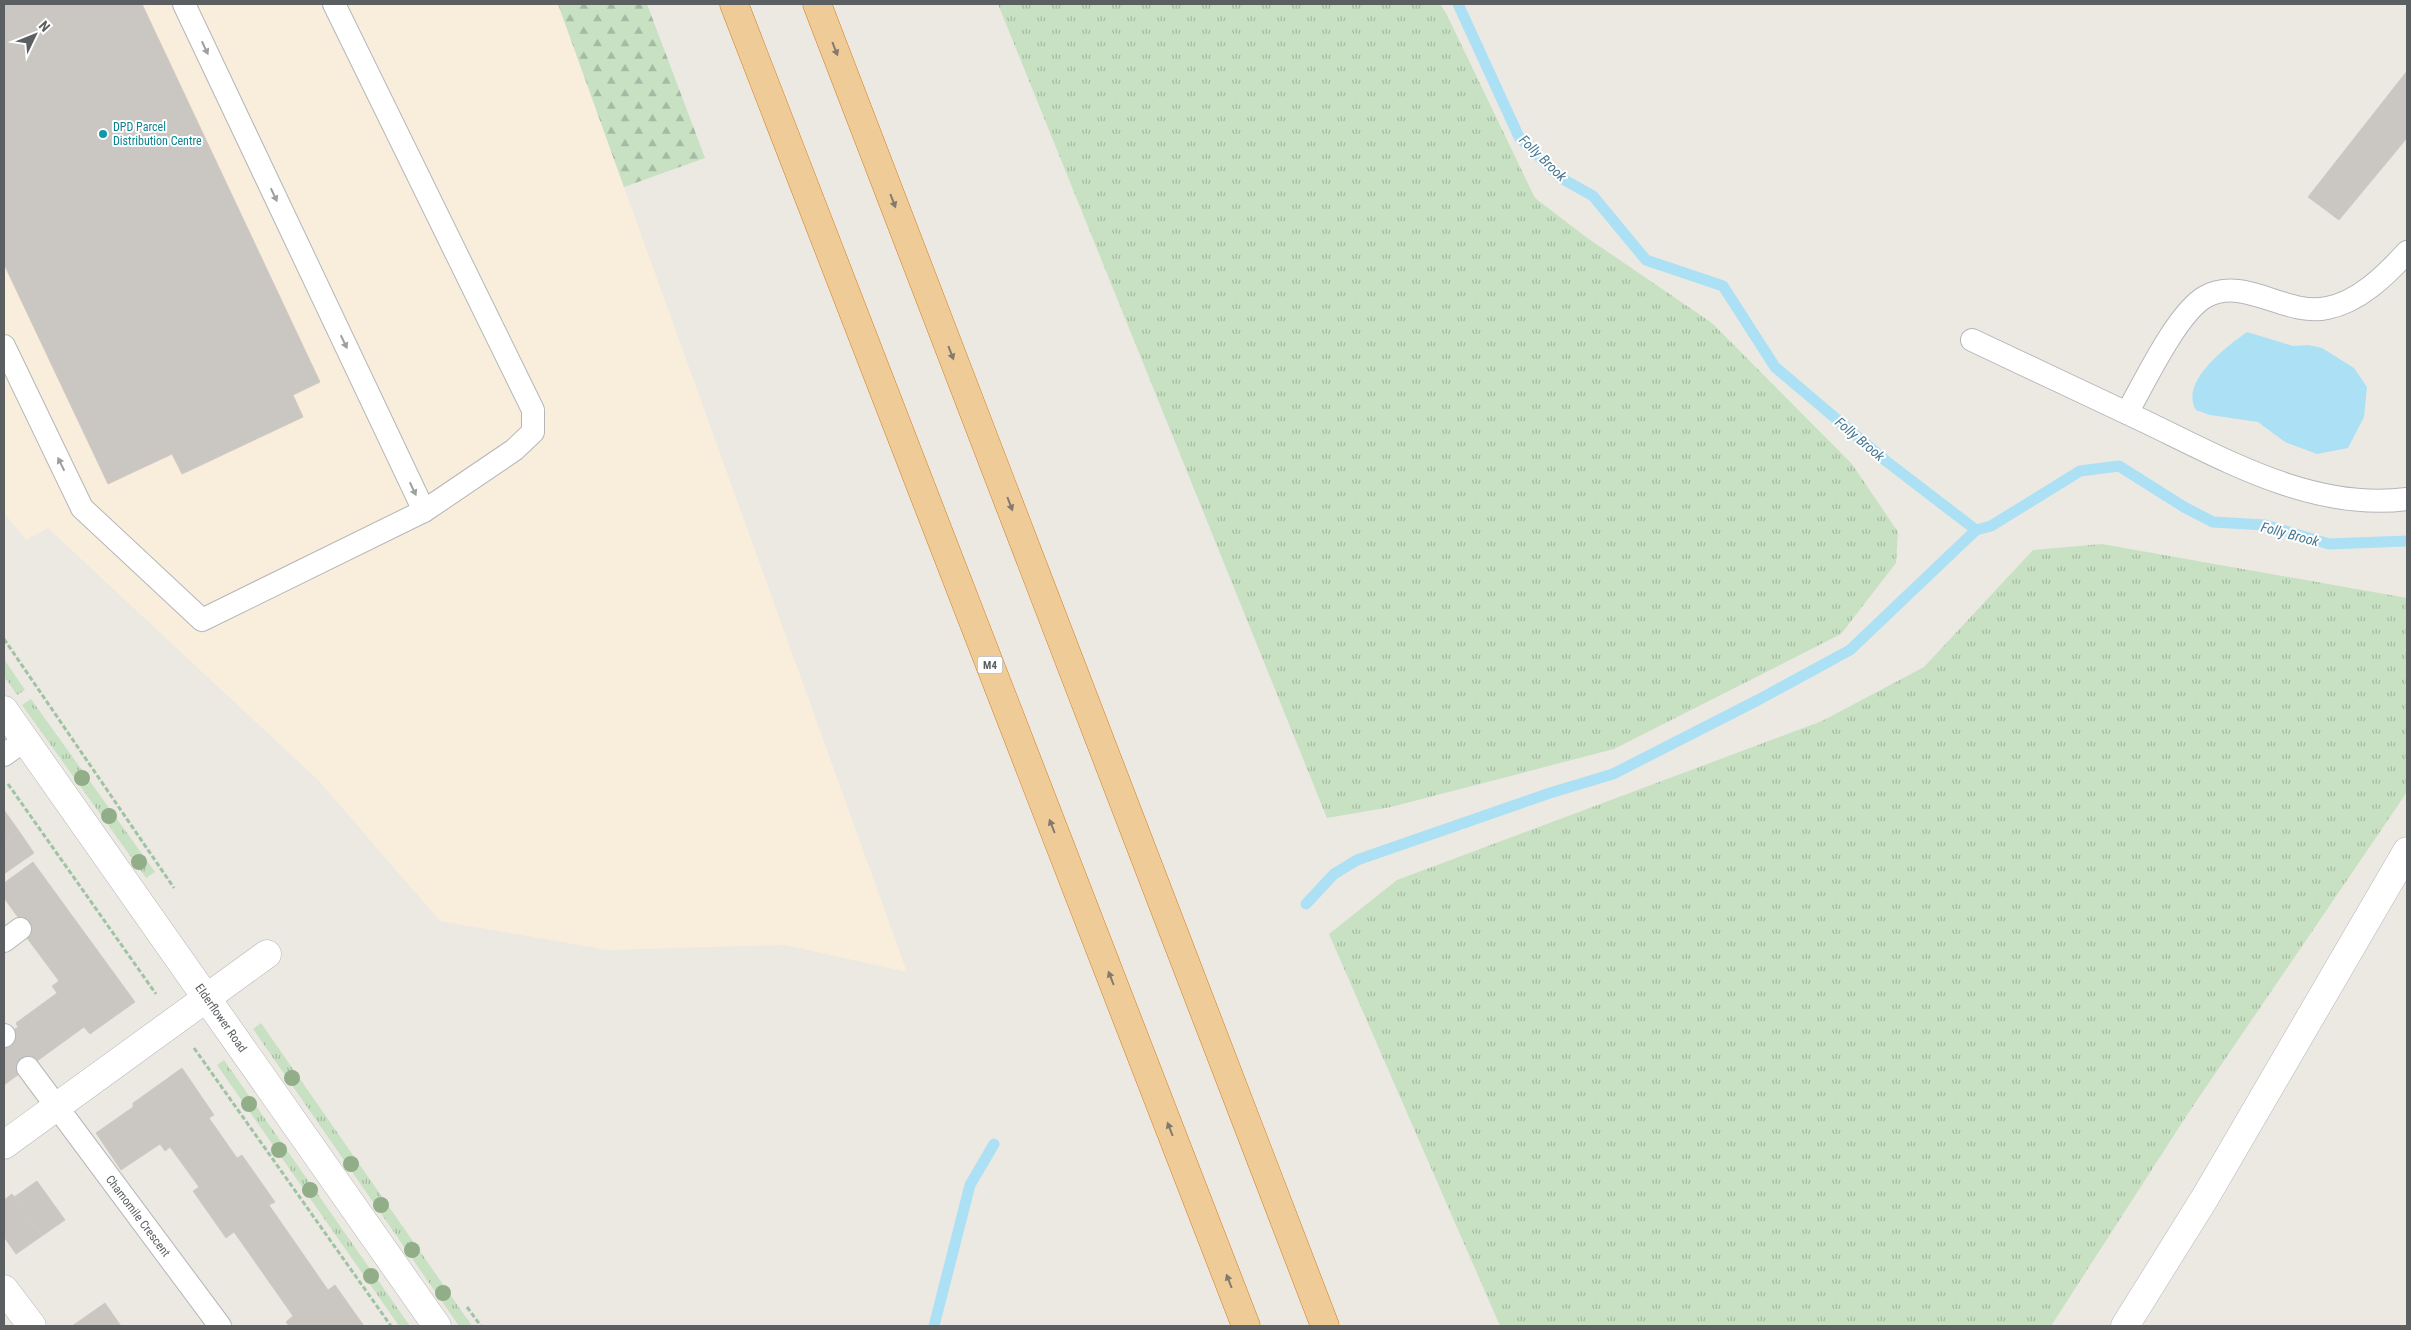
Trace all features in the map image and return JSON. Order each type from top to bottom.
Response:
[{"type":"highway","name":"M4","points":[[734,4],[1246,1326]]},
{"type":"highway","points":[[818,4],[1325,1326]]},
{"type":"street","name":"Elderflower Road","points":[[4,710],[14,748],[208,999],[437,1326]]},
{"type":"street","points":[[2125,1326],[2206,1196],[2407,850]]},
{"type":"street","points":[[4,1145],[268,954]]},
{"type":"street","points":[[4,1289],[32,1326]]},
{"type":"lane","points":[[184,4],[424,511]]},
{"type":"lane","points":[[4,346],[82,508],[202,620],[424,511],[514,450],[533,432],[533,410],[334,4]]},
{"type":"lane","points":[[2127,413],[2187,312],[2205,297],[2224,291],[2250,293],[2294,307],[2327,309],[2358,296],[2381,279],[2407,252]]},
{"type":"lane","points":[[1972,340],[2254,473],[2319,494],[2384,502],[2407,499]]},
{"type":"lane","name":"Chamomile Crescent","points":[[28,1068],[220,1326]]},
{"type":"path","points":[[4,778],[391,1326]]},
{"type":"shaded area","points":[[4,4],[558,4],[907,972],[785,945],[608,950],[440,921],[318,780],[48,528],[26,540],[4,513]]},
{"type":"green space","points":[[558,4],[647,4],[705,158],[624,187]]},
{"type":"green space","points":[[998,4],[1440,4],[1535,198],[1586,237],[1712,323],[1852,464],[1898,532],[1896,563],[1841,634],[1614,749],[1391,807],[1327,818]]},
{"type":"green space","points":[[2102,544],[2407,598],[2407,792],[2187,1115],[2051,1326],[1500,1326],[1329,934],[1397,880],[1822,721],[1924,667],[2033,550]]},
{"type":"green space","points":[[4,659],[25,690],[17,695],[4,676]]},
{"type":"green space","points":[[31,699],[155,872],[146,878],[22,705]]},
{"type":"green space","points":[[261,1023],[472,1326],[459,1326],[253,1029]]},
{"type":"green space","points":[[224,1060],[410,1326],[399,1326],[217,1065]]},
{"type":"water","points":[[2247,332],[2293,346],[2308,345],[2322,348],[2354,368],[2367,387],[2364,417],[2348,448],[2317,454],[2285,442],[2258,422],[2210,415],[2196,410],[2192,399],[2199,377],[2217,356]]},
{"type":"building","name":"DPD Parcel Distribution Centre","points":[[4,4],[142,4],[320,382],[293,395],[303,417],[182,474],[172,454],[108,484],[4,264]]},
{"type":"building","points":[[2407,71],[2407,138],[2339,220],[2308,197]]},
{"type":"building","points":[[4,810],[19,831],[4,842]]},
{"type":"building","points":[[19,831],[34,853],[4,874],[4,842]]},
{"type":"building","points":[[33,862],[135,1002],[90,1034],[84,1027],[4,1085],[4,1037],[18,1027],[16,1023],[57,993],[52,986],[59,981],[27,938],[31,935],[4,898],[4,883]]},
{"type":"building","points":[[182,1068],[214,1115],[209,1118],[237,1158],[242,1155],[275,1202],[269,1205],[328,1290],[335,1285],[364,1326],[289,1326],[286,1322],[293,1316],[234,1232],[226,1238],[193,1191],[199,1187],[170,1147],[165,1151],[160,1144],[121,1170],[96,1133],[133,1107],[133,1103]]},
{"type":"building","points":[[37,1181],[65,1220],[42,1236],[14,1197]]},
{"type":"building","points":[[12,1194],[42,1236],[16,1254],[4,1237],[4,1200]]},
{"type":"building","points":[[105,1303],[121,1326],[72,1326]]},
{"type":"waterway","name":"Folly Brook","points":[[1458,4],[1519,137],[1561,178],[1593,196],[1646,260],[1723,286],[1775,367],[1886,461],[1976,530],[1991,526],[2080,471],[2119,466],[2184,507],[2213,522],[2265,525],[2329,544],[2407,541]]},
{"type":"waterway","points":[[1306,904],[1334,874],[1357,860],[1550,793],[1613,774],[1758,700],[1850,650],[1976,530]]},
{"type":"waterway","points":[[934,1326],[970,1185],[994,1144]]},
{"type":"place","name":"DPD Parcel Distribution Centre","points":[[103,134]]}]
